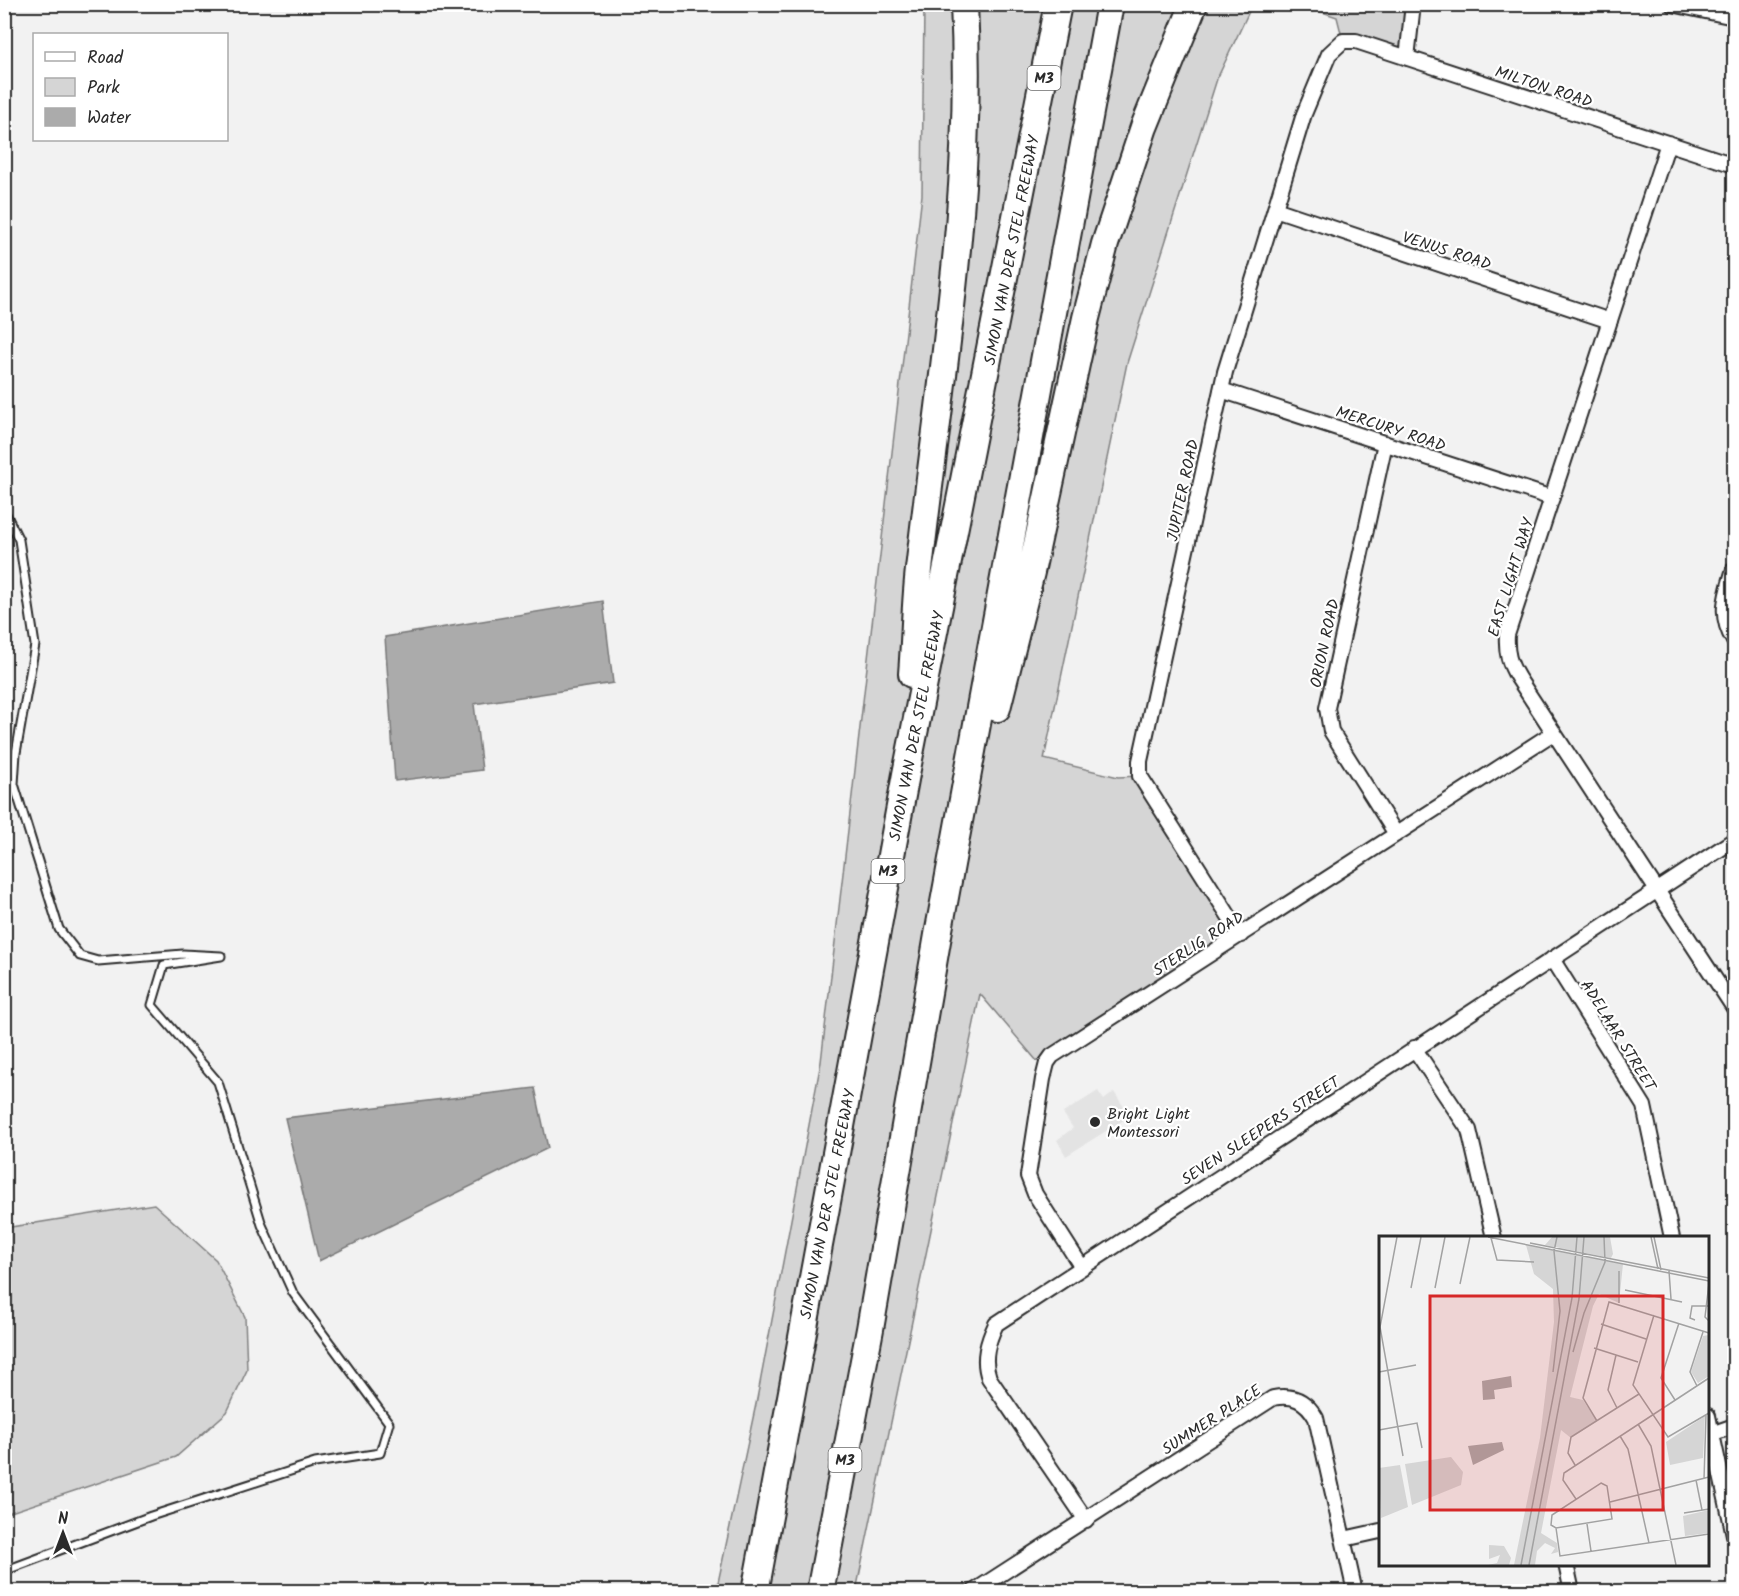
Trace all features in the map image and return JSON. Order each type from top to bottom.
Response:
[{"type":"highway","points":[[906,774],[919,564],[962,220],[967,115],[964,4]]},
{"type":"highway","name":"SIMON VAN DER STEL FREEWAY","points":[[755,1592],[906,774],[1058,4]]},
{"type":"highway","name":"M3","points":[[820,1592],[870,1329],[1110,4]]},
{"type":"highway","points":[[962,812],[975,787],[990,735],[1031,572],[1086,318],[1105,244],[1144,127],[1194,4]]},
{"type":"street","points":[[1407,58],[1413,4]]},
{"type":"street","points":[[1672,4],[1734,17]]},
{"type":"street","name":"MILTON ROAD","points":[[1343,41],[1356,41],[1734,165]]},
{"type":"street","name":"JUPITER ROAD","points":[[1241,935],[1140,776],[1139,768],[1221,390],[1304,114],[1329,54],[1343,41]]},
{"type":"street","name":"EAST LIGHT WAY","points":[[1668,144],[1507,635],[1506,649],[1512,668],[1553,733],[1734,1008]]},
{"type":"street","name":"VENUS ROAD","points":[[1275,209],[1610,321]]},
{"type":"street","name":"MERCURY ROAD","points":[[1221,390],[1552,498]]},
{"type":"street","name":"ORION ROAD","points":[[1385,443],[1327,708],[1332,731],[1396,834]]},
{"type":"street","points":[[1734,569],[1723,612],[1724,621],[1734,641]]},
{"type":"street","name":"STERLIG ROAD","points":[[1081,1266],[1035,1194],[1028,1176],[1047,1063],[1052,1056],[1553,733]]},
{"type":"street","name":"SEVEN SLEEPERS STREET","points":[[1086,1520],[989,1378],[985,1369],[989,1338],[996,1324],[1081,1266],[1734,840]]},
{"type":"street","name":"ADELAAR STREET","points":[[1552,959],[1644,1106],[1672,1236]]},
{"type":"street","points":[[1414,1048],[1469,1130],[1494,1236]]},
{"type":"street","name":"SUMMER PLACE","points":[[973,1592],[1273,1398],[1283,1396],[1305,1402],[1316,1418],[1355,1592]]},
{"type":"street","points":[[1734,1426],[1709,1435],[1734,1535]]},
{"type":"street","points":[[1344,1539],[1379,1531]]},
{"type":"street","points":[[1566,1566],[1572,1592]]},
{"type":"lane","points":[[4,510],[19,540],[35,645],[16,753],[14,784],[59,929],[80,956],[98,961],[183,954],[221,956],[164,965],[152,1005],[218,1082],[262,1225],[294,1293],[389,1423],[380,1453],[315,1462],[151,1516],[4,1571]]},
{"type":"shaded area","name":"Bright Light Montessori","points":[[1098,1091],[1104,1100],[1114,1092],[1130,1116],[1066,1156],[1057,1140],[1073,1128],[1063,1113]]},
{"type":"green space","points":[[924,5],[1252,5],[1217,79],[1127,363],[1044,759],[1118,777],[1140,776],[1241,935],[1047,1063],[1037,1061],[980,994],[856,1591],[716,1592],[756,1404],[821,1062],[922,195]]},
{"type":"green space","points":[[1302,5],[1413,5],[1407,58],[1343,41],[1337,17]]},
{"type":"green space","points":[[154,1204],[216,1260],[245,1317],[247,1370],[227,1412],[176,1457],[5,1514],[5,1228]]},
{"type":"water","points":[[603,601],[613,683],[474,704],[482,770],[395,781],[385,637]]},
{"type":"water","points":[[535,1088],[548,1148],[319,1261],[285,1118]]},
{"type":"place","name":"Bright Light Montessori","points":[[1095,1122]]}]
